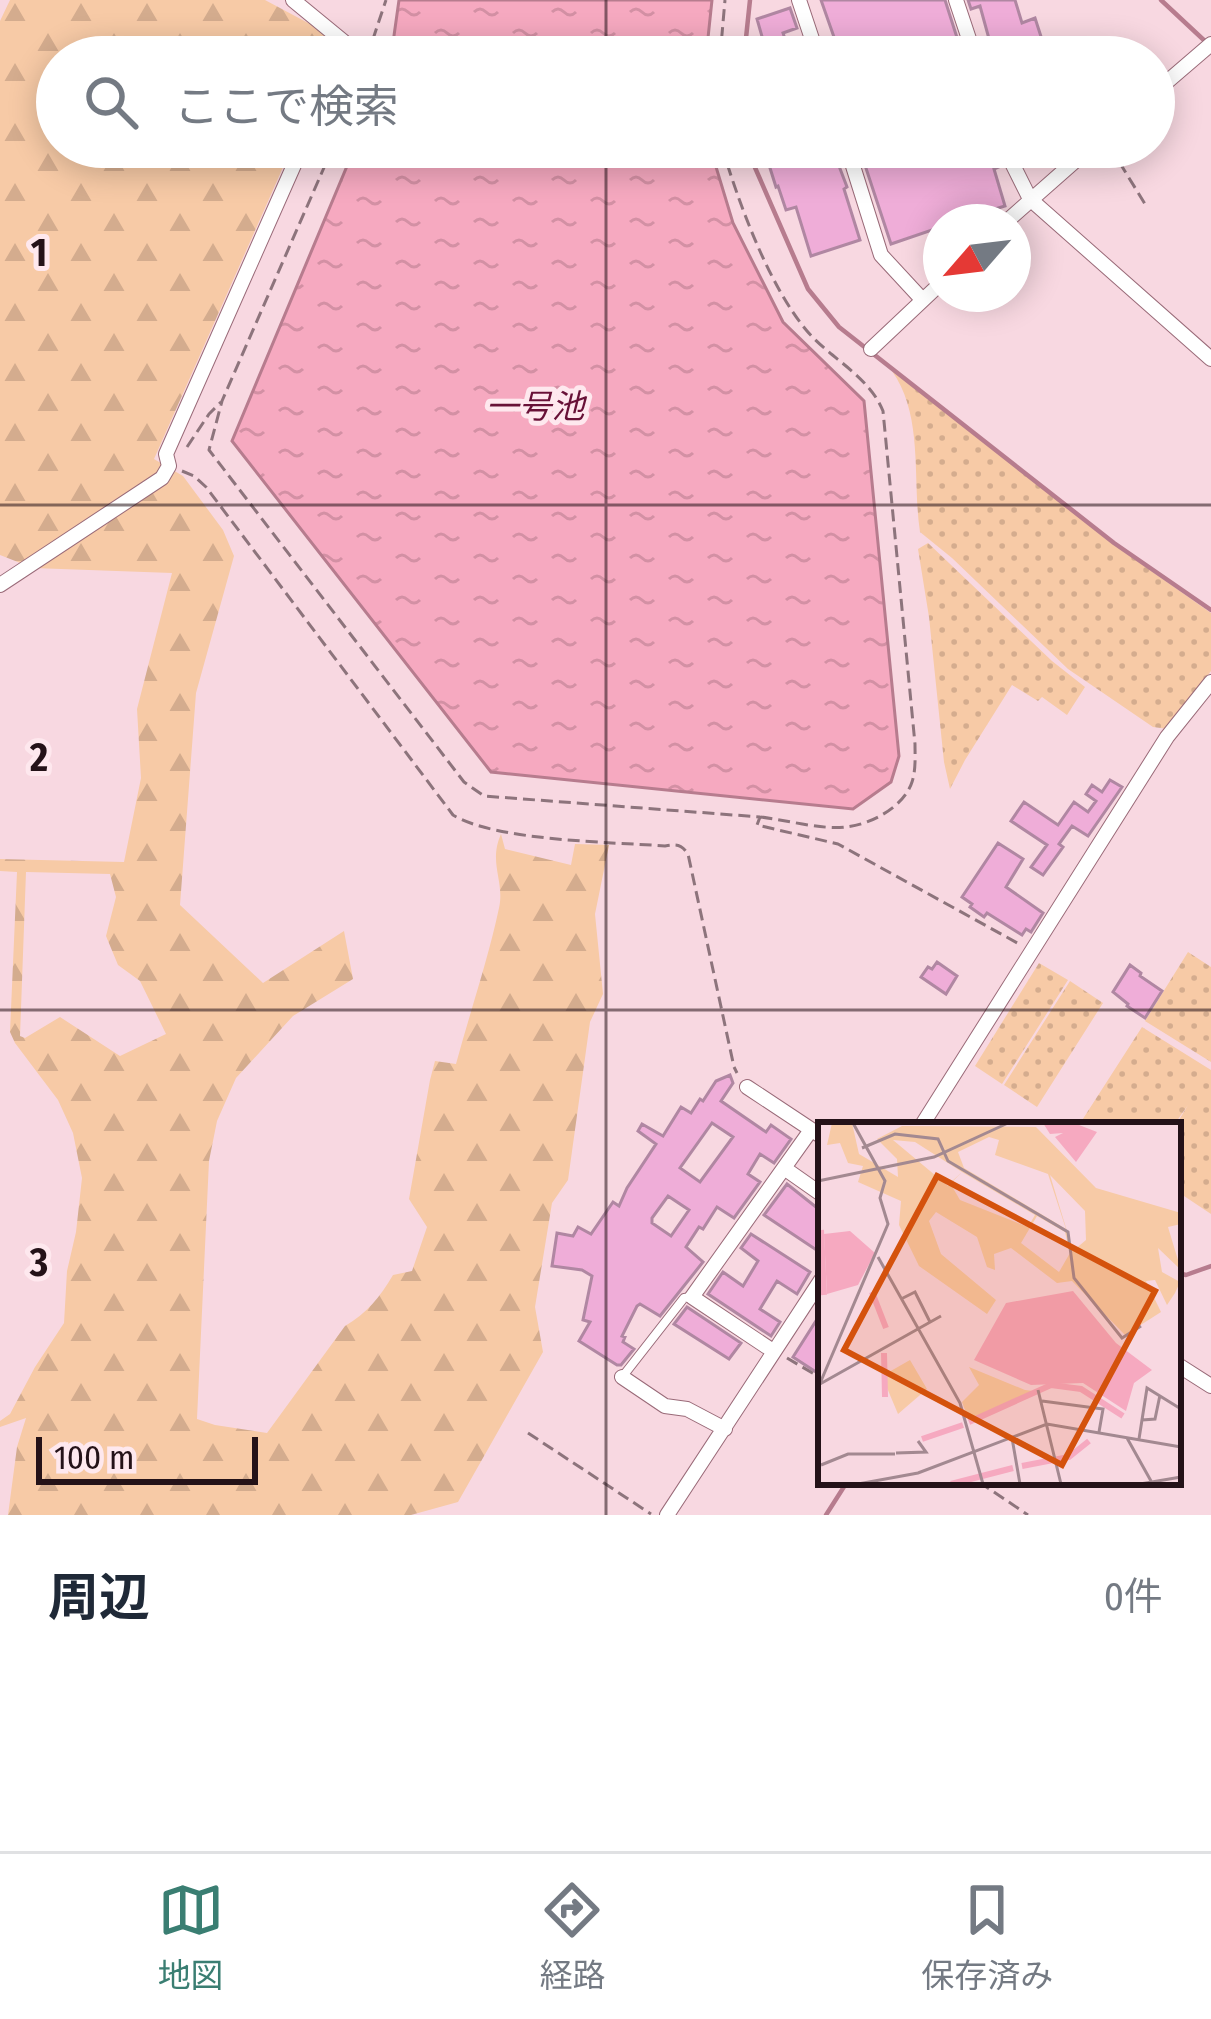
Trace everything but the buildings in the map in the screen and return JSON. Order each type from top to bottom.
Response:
[{"type":"street","points":[[293,0],[337,36]]},
{"type":"street","points":[[800,0],[811,36]]},
{"type":"street","points":[[956,0],[967,36]]},
{"type":"street","points":[[1175,75],[1211,44]]},
{"type":"street","points":[[0,586],[162,478],[169,466],[166,454],[293,168]]},
{"type":"street","points":[[854,168],[881,255],[918,295]]},
{"type":"street","points":[[1014,168],[1030,200],[1209,354]]},
{"type":"street","points":[[1026,204],[1067,168]]},
{"type":"street","points":[[871,349],[923,301]]},
{"type":"street","points":[[924,1122],[1167,737],[1211,682]]},
{"type":"street","points":[[746,1088],[816,1133],[784,1168],[692,1297],[772,1351]]},
{"type":"street","points":[[784,1168],[818,1192]]},
{"type":"street","points":[[667,1515],[818,1284]]},
{"type":"street","points":[[1181,1366],[1211,1386]]},
{"type":"street","points":[[622,1377],[665,1406],[695,1412],[725,1429]]},
{"type":"lane","points":[[622,1377],[684,1298],[692,1297]]},
{"type":"path","points":[[375,36],[386,0]]},
{"type":"path","points":[[722,36],[725,0]]},
{"type":"path","points":[[324,168],[222,401],[209,450],[464,782],[484,796],[843,828],[892,808],[912,784],[915,744],[883,411],[871,388],[826,351],[795,315],[777,285],[729,168]]},
{"type":"path","points":[[1123,168],[1145,205]]},
{"type":"path","points":[[169,466],[222,401]]},
{"type":"path","points":[[169,466],[194,476],[206,488],[453,815],[487,829],[683,847],[734,1067],[746,1088]]},
{"type":"path","points":[[760,817],[757,825],[838,844],[1034,952]]},
{"type":"path","points":[[772,1351],[818,1376]]},
{"type":"path","points":[[527,1433],[652,1515]]},
{"type":"path","points":[[983,1485],[1028,1515]]},
{"type":"green space","points":[[10,0],[265,0],[324,36],[36,36],[36,168],[283,168],[154,459],[183,476],[223,530],[234,556],[196,693],[180,905],[263,983],[344,931],[353,979],[293,1016],[236,1078],[217,1121],[209,1161],[197,1419],[267,1433],[345,1326],[372,1304],[393,1275],[412,1271],[427,1227],[409,1199],[430,1080],[435,1061],[456,1064],[479,986],[499,908],[496,854],[501,834],[505,849],[571,865],[575,844],[609,845],[595,914],[603,994],[590,1022],[568,1180],[552,1203],[535,1307],[543,1352],[458,1502],[411,1515],[8,1515],[26,1418],[0,1427],[0,1421],[10,1414],[64,1323],[82,1178],[73,1133],[58,1100],[10,1032],[17,872],[0,871],[0,859],[124,862],[141,778],[137,709],[172,573],[33,568],[0,555],[0,21]],"holes":[[[26,872],[110,874],[116,897],[106,936],[118,965],[140,981],[166,1034],[120,1056],[60,1017],[25,1038],[20,1036]]]},
{"type":"green space","points":[[892,371],[1106,539],[1211,613],[1211,671],[1168,729],[1153,727],[1068,669],[920,532],[913,428]]},
{"type":"green space","points":[[928,543],[1085,687],[1067,715],[1042,697],[1038,701],[1012,685],[950,789],[918,549]]},
{"type":"green space","points":[[1188,952],[1211,967],[1211,1062],[1145,1021]]},
{"type":"green space","points":[[1039,963],[1068,980],[1002,1084],[975,1066]]},
{"type":"green space","points":[[1070,981],[1103,1003],[1037,1107],[1004,1085]]},
{"type":"green space","points":[[1142,1027],[1211,1070],[1211,1214],[1181,1194],[1178,1122],[1188,1105],[1176,1122],[1081,1122]]},
{"type":"water","points":[[399,0],[712,0],[708,36],[394,36]]},
{"type":"water","name":"一号池","points":[[346,168],[716,168],[733,223],[783,322],[864,401],[899,756],[891,782],[853,809],[491,772],[232,441]]},
{"type":"waterway","points":[[746,36],[750,0]]},
{"type":"waterway","points":[[1161,0],[1207,43]]},
{"type":"waterway","points":[[755,168],[808,289],[839,327],[1114,543],[1211,610]]},
{"type":"waterway","points":[[1181,1274],[1211,1266]]},
{"type":"waterway","points":[[826,1515],[845,1485]]}]
